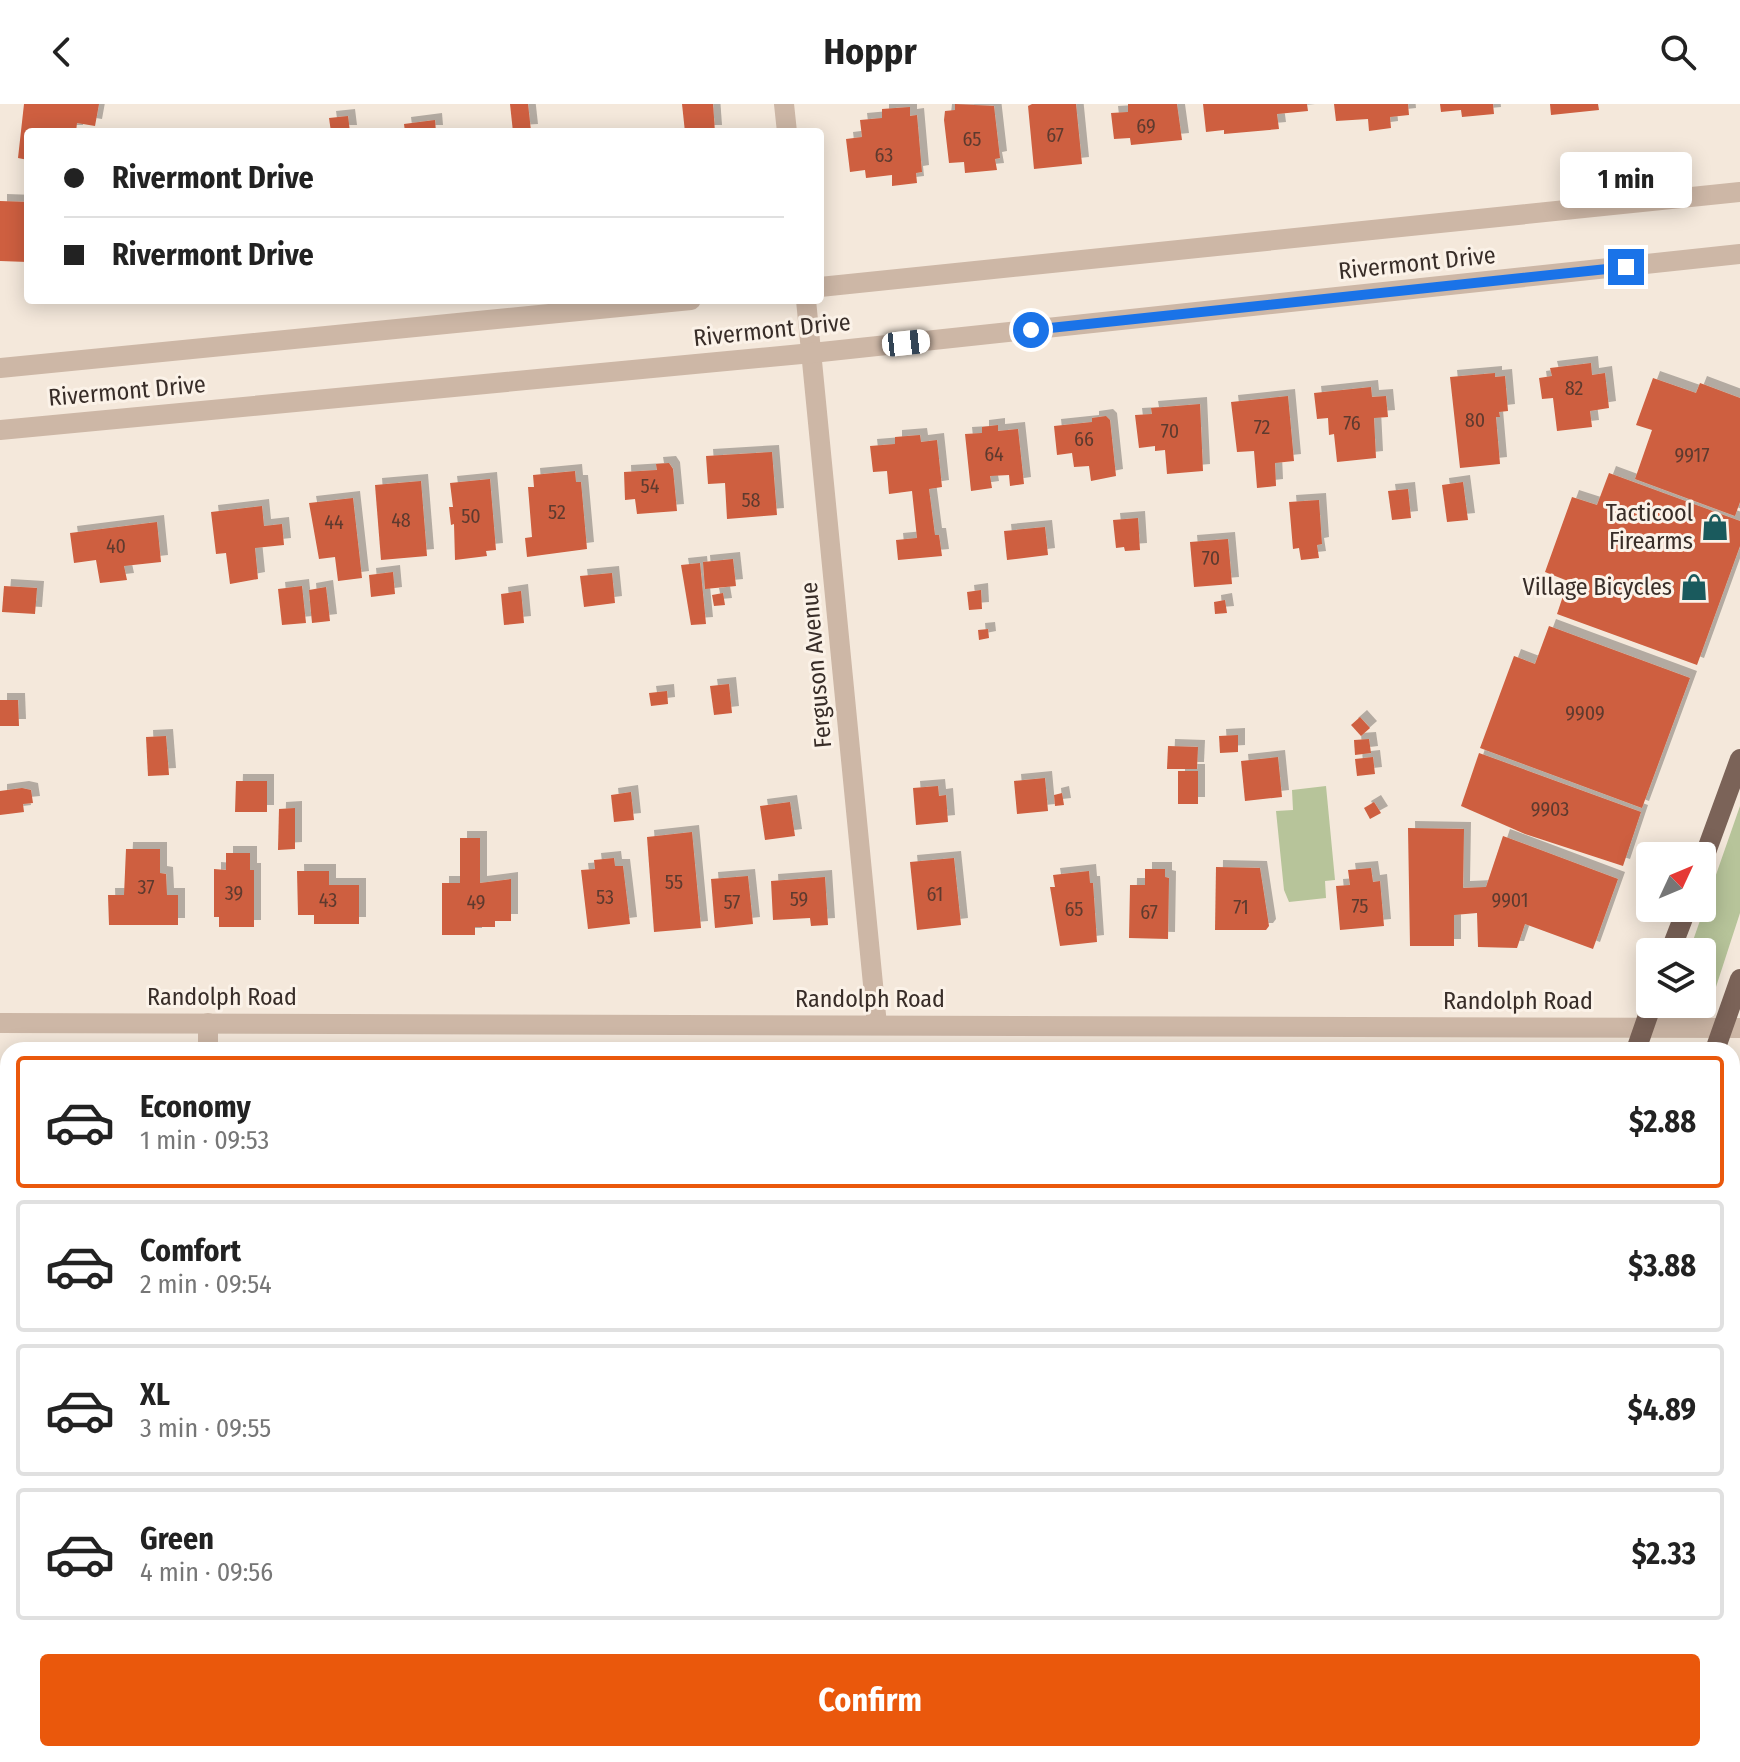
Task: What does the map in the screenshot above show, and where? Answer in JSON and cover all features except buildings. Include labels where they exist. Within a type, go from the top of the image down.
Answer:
[{"type":"main road","points":[[1710,842],[1740,759]]},
{"type":"main road","points":[[1731,1028],[1740,979]]},
{"type":"main road","points":[[1639,1042],[1647,1018]]},
{"type":"street","points":[[784,104],[787,128]]},
{"type":"street","name":"Rivermont Drive","points":[[824,287],[1740,192]]},
{"type":"street","name":"Rivermont Drive","points":[[0,430],[812,353],[1740,254]]},
{"type":"street","name":"Rivermont Drive","points":[[0,368],[650,304]]},
{"type":"street","name":"Ferguson Avenue","points":[[806,304],[877,1025]]},
{"type":"street","name":"Randolph Road","points":[[0,1023],[1731,1028]]},
{"type":"street","points":[[208,1023],[208,1042]]},
{"type":"green space","points":[[1326,786],[1335,880],[1325,881],[1326,898],[1289,902],[1284,890],[1276,811],[1293,810],[1292,790]]},
{"type":"green space","points":[[1740,806],[1740,913],[1716,987],[1716,938],[1694,938],[1699,922],[1716,922],[1716,875]]},
{"type":"place","name":"Tacticool Firearms","points":[[1715,527]]},
{"type":"place","name":"Village Bicycles","points":[[1694,587]]},
{"type":"route","points":[[1031,330],[1626,267]]}]
